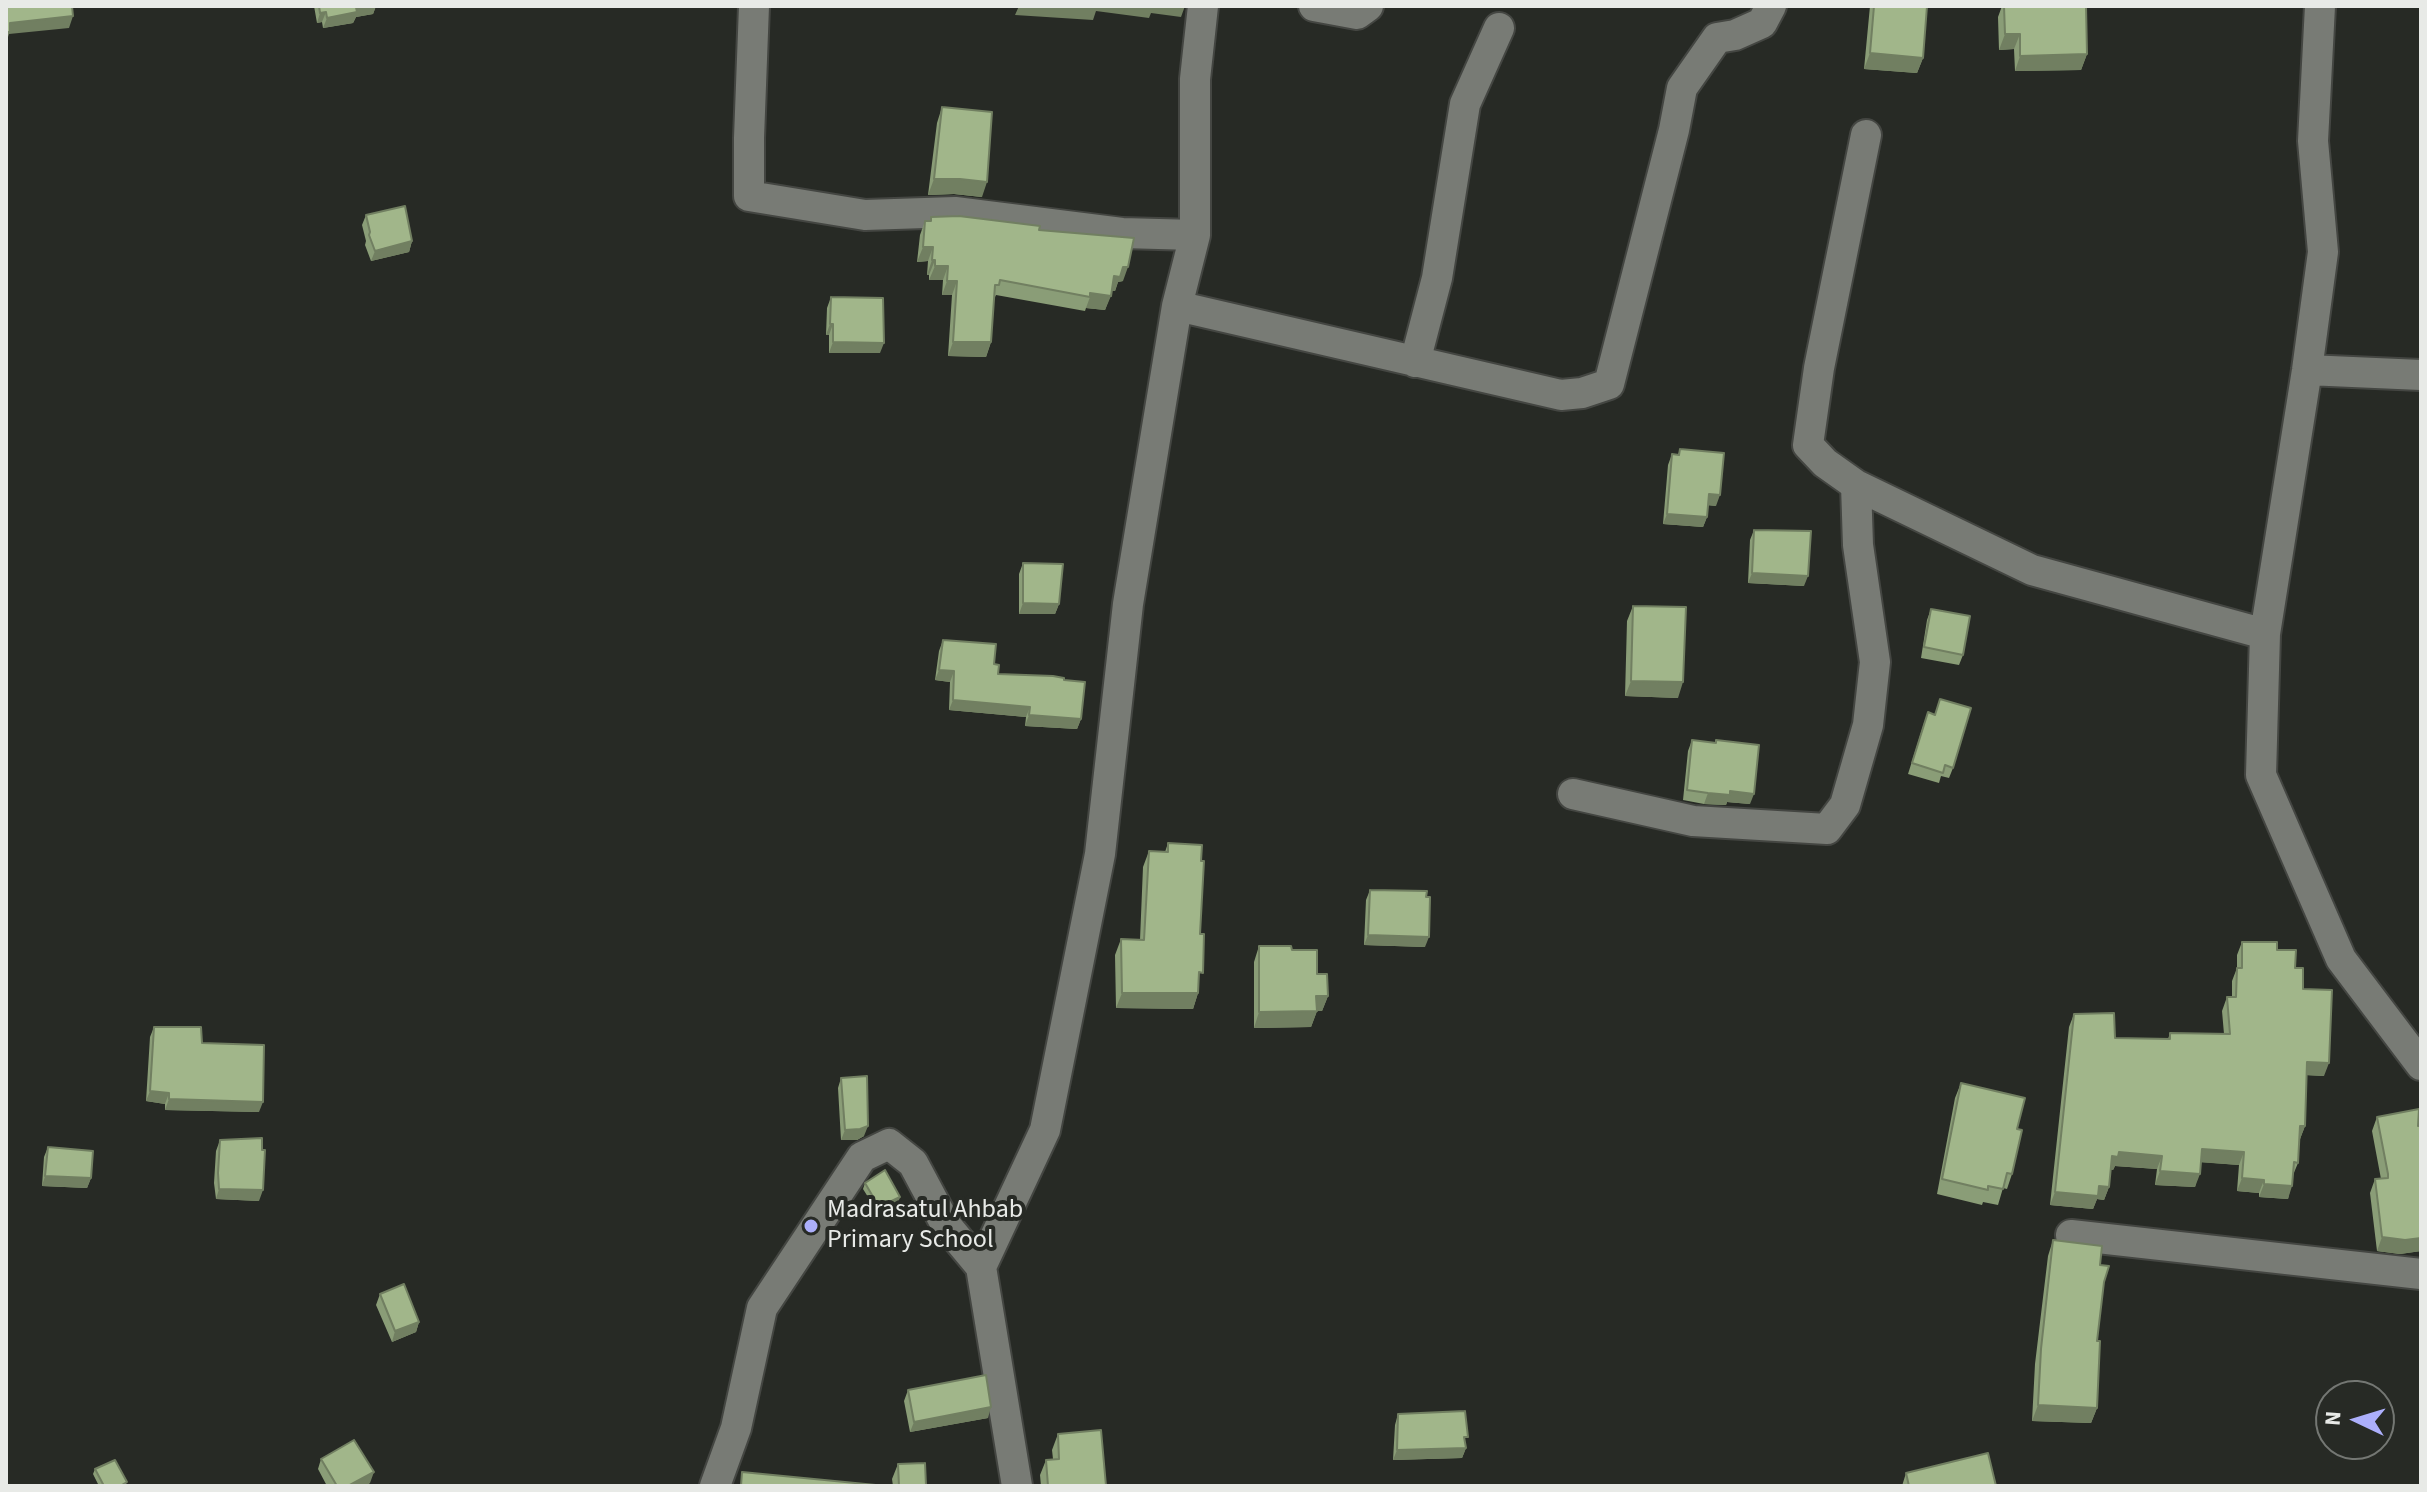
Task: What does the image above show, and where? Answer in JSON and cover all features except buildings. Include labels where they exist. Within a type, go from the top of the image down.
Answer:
[{"type":"street","points":[[754,6],[749,196],[865,215],[955,212],[1122,233],[1195,235]]},
{"type":"street","points":[[981,1267],[1045,1130],[1100,854],[1128,604],[1177,306],[1195,235],[1195,79],[1203,6]]},
{"type":"street","points":[[1314,6],[1357,14],[1368,6]]},
{"type":"street","points":[[1177,306],[1561,395],[1582,393],[1609,384],[1682,88],[1717,38],[1735,35],[1762,23],[1771,6]]},
{"type":"street","points":[[2320,6],[2313,141],[2323,252],[2265,634],[2261,775],[2341,959],[2421,1065]]},
{"type":"street","points":[[1415,362],[1437,278],[1465,104],[1499,28]]},
{"type":"street","points":[[1866,135],[1819,368],[1808,445],[1825,463],[1856,485],[2032,570],[2265,634]]},
{"type":"street","points":[[2307,370],[2421,375]]},
{"type":"street","points":[[1573,794],[1693,821],[1827,829],[1845,805],[1868,725],[1875,662],[1858,545],[1856,485]]},
{"type":"street","points":[[715,1486],[736,1428],[762,1308],[862,1157],[889,1144],[913,1163],[946,1225],[981,1267],[1017,1486]]},
{"type":"street","points":[[2071,1235],[2421,1274]]},
{"type":"place","name":"Madrasatul Ahbab Primary School","points":[[811,1226]]}]
